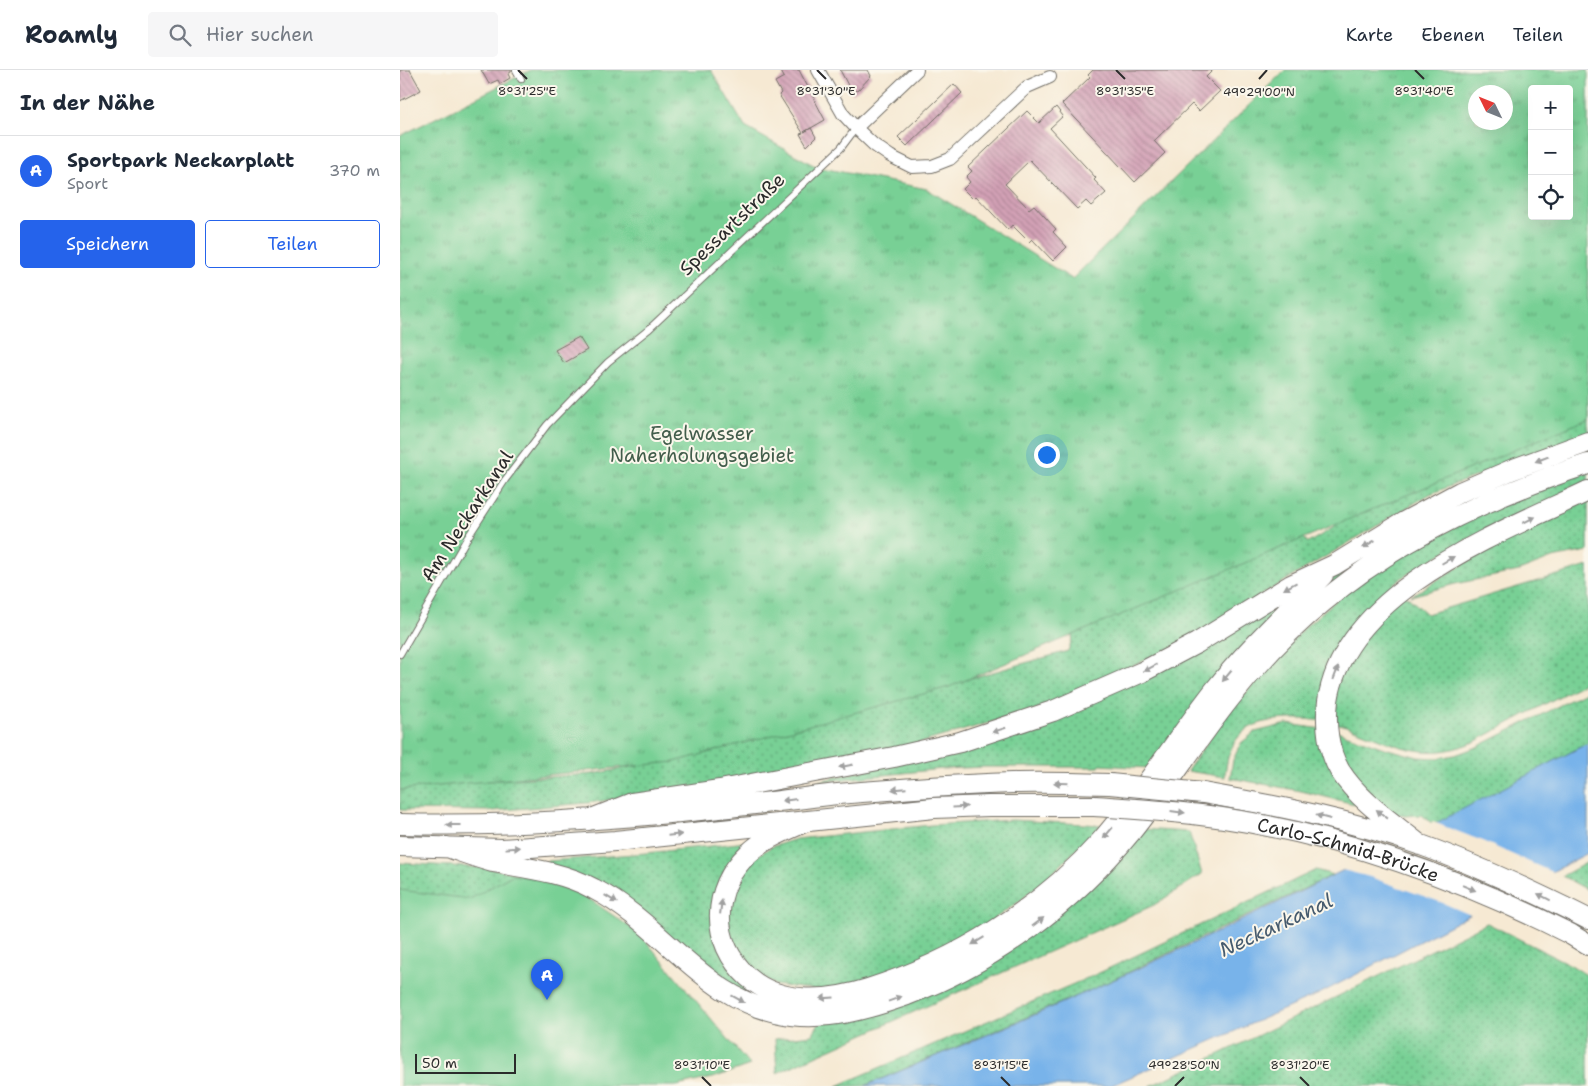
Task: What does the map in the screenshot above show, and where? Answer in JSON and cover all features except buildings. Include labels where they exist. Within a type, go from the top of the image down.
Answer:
[{"type":"highway","points":[[589,820],[632,804],[720,790],[894,757],[960,742],[1009,727],[1077,702],[1142,672],[1197,643],[1291,585],[1334,565],[1404,522],[1460,492],[1511,470],[1588,442]]},
{"type":"highway","points":[[447,847],[492,862],[511,864],[567,877],[594,888],[623,906],[699,973],[725,992],[765,1010],[792,1015],[826,1016],[884,1003],[960,972],[990,955],[1035,924],[1070,895],[1101,866],[1130,832],[1232,696],[1274,648],[1323,602],[1352,579],[1374,563],[1446,522],[1544,478],[1588,464]]},
{"type":"highway","points":[[1420,845],[1354,790],[1339,769],[1329,744],[1326,714],[1330,688],[1340,662],[1358,635],[1378,611],[1404,588],[1430,570],[1588,491]]},
{"type":"highway","points":[[806,821],[764,842],[749,852],[735,868],[726,885],[721,902],[722,934],[733,960],[751,979],[765,989],[782,995],[799,998],[836,997],[885,984],[950,958],[1006,924],[1031,906],[1085,858],[1116,823],[1244,655],[1334,565]]},
{"type":"highway","name":"Carlo-Schmid-Brücke","points":[[400,824],[455,826],[589,820],[837,794],[934,786],[1014,783],[1110,784],[1203,793],[1311,814],[1420,845],[1530,890],[1588,919]]},
{"type":"highway","name":"Carlo-Schmid-Brücke","points":[[400,846],[502,849],[615,841],[943,808],[1094,806],[1168,811],[1223,818],[1271,827],[1324,840],[1436,874],[1524,911],[1588,945]]},
{"type":"street","points":[[818,70],[843,114],[856,128],[874,145],[890,156],[912,167],[932,166],[950,159],[1026,87],[1050,77]]},
{"type":"street","name":"Spessartstraße","points":[[856,128],[917,70]]},
{"type":"lane","points":[[516,70],[521,79]]},
{"type":"lane","name":"Spessartstraße","points":[[569,401],[608,362],[648,330],[840,148],[856,128]]},
{"type":"lane","name":"Am Neckarkanal","points":[[400,654],[466,540],[505,480],[533,441],[569,401]]},
{"type":"green space","name":"Egelwasser Naherholungsgebiet","points":[[531,70],[711,70],[745,127],[817,167],[927,189],[1072,279],[1285,70],[1588,70],[1588,419],[949,687],[674,762],[400,790],[400,136]]},
{"type":"green space","points":[[1119,305],[1308,543],[1439,463],[1588,410],[1588,433],[1430,494],[1176,646],[1040,708],[885,753],[698,788],[587,803],[492,811],[400,810],[400,790],[484,781],[593,774],[701,754],[1068,651],[1077,624]]},
{"type":"green space","points":[[1588,451],[1588,457],[1483,497],[1449,513],[1416,530],[1353,569],[1299,615],[1240,677],[1124,830],[1105,853],[1066,892],[1024,926],[979,954],[906,988],[863,1002],[832,1009],[786,1009],[763,1003],[743,995],[708,972],[642,914],[619,898],[584,879],[545,864],[547,861],[747,842],[748,845],[733,859],[722,876],[716,892],[713,917],[717,939],[722,952],[737,974],[747,983],[770,996],[799,1004],[816,1005],[849,1001],[898,986],[939,969],[988,943],[1035,911],[1078,874],[1122,825],[1205,714],[1252,656],[1305,602],[1324,586],[1385,542],[1450,507],[1518,477]]},
{"type":"green space","points":[[1588,470],[1588,483],[1464,542],[1393,584],[1427,614],[1588,566],[1588,681],[1474,742],[1448,750],[1422,751],[1411,749],[1335,723],[1289,719],[1255,725],[1241,734],[1230,751],[1225,777],[1187,771],[1226,715],[1307,625],[1361,579],[1480,513]]},
{"type":"green space","points":[[1588,498],[1588,551],[1552,558],[1519,571],[1455,584],[1411,596],[1512,535]]},
{"type":"green space","points":[[1300,585],[1150,768],[1100,765],[1099,767],[984,767],[942,769],[816,782],[1003,736]]},
{"type":"green space","points":[[1588,691],[1588,743],[1434,825],[1422,815],[1404,816],[1301,791],[1230,778],[1233,760],[1241,743],[1255,732],[1287,724],[1337,731],[1384,748],[1418,757],[1438,758],[1455,755],[1477,747]]},
{"type":"green space","points":[[1012,820],[1101,825],[1059,867],[1020,901],[978,930],[934,954],[880,976],[827,991],[775,985],[756,974],[740,957],[727,928],[728,904],[737,878],[754,858],[771,847],[796,839],[931,825]]},
{"type":"green space","points":[[1142,829],[1189,832],[1202,874],[1154,905],[777,1073],[775,1039],[812,1035],[819,1023],[866,1016]]},
{"type":"green space","points":[[1588,862],[1588,890],[1562,876]]},
{"type":"green space","points":[[400,863],[487,868],[550,879],[468,899],[400,899]]},
{"type":"green space","points":[[1316,870],[1333,875],[1091,990],[864,1086],[837,1086],[1099,973]]},
{"type":"green space","points":[[512,875],[552,881],[585,896],[640,934],[750,1065],[716,1077],[676,1086],[400,1086],[400,890],[470,899]]},
{"type":"green space","points":[[1487,923],[1571,965],[1588,976],[1588,1086],[1150,1086],[1222,1053]]},
{"type":"water","name":"Neckarkanal","points":[[1588,743],[1588,853],[1319,994],[1110,1086],[865,1086],[1063,1003],[1217,932],[1404,840]]},
{"type":"pier","points":[[1433,822],[1480,840],[1554,873],[1473,916],[1443,903],[1370,877],[1339,869]]},
{"type":"place","name":"Sportpark Neckarplatt","points":[[547,1000]]}]
